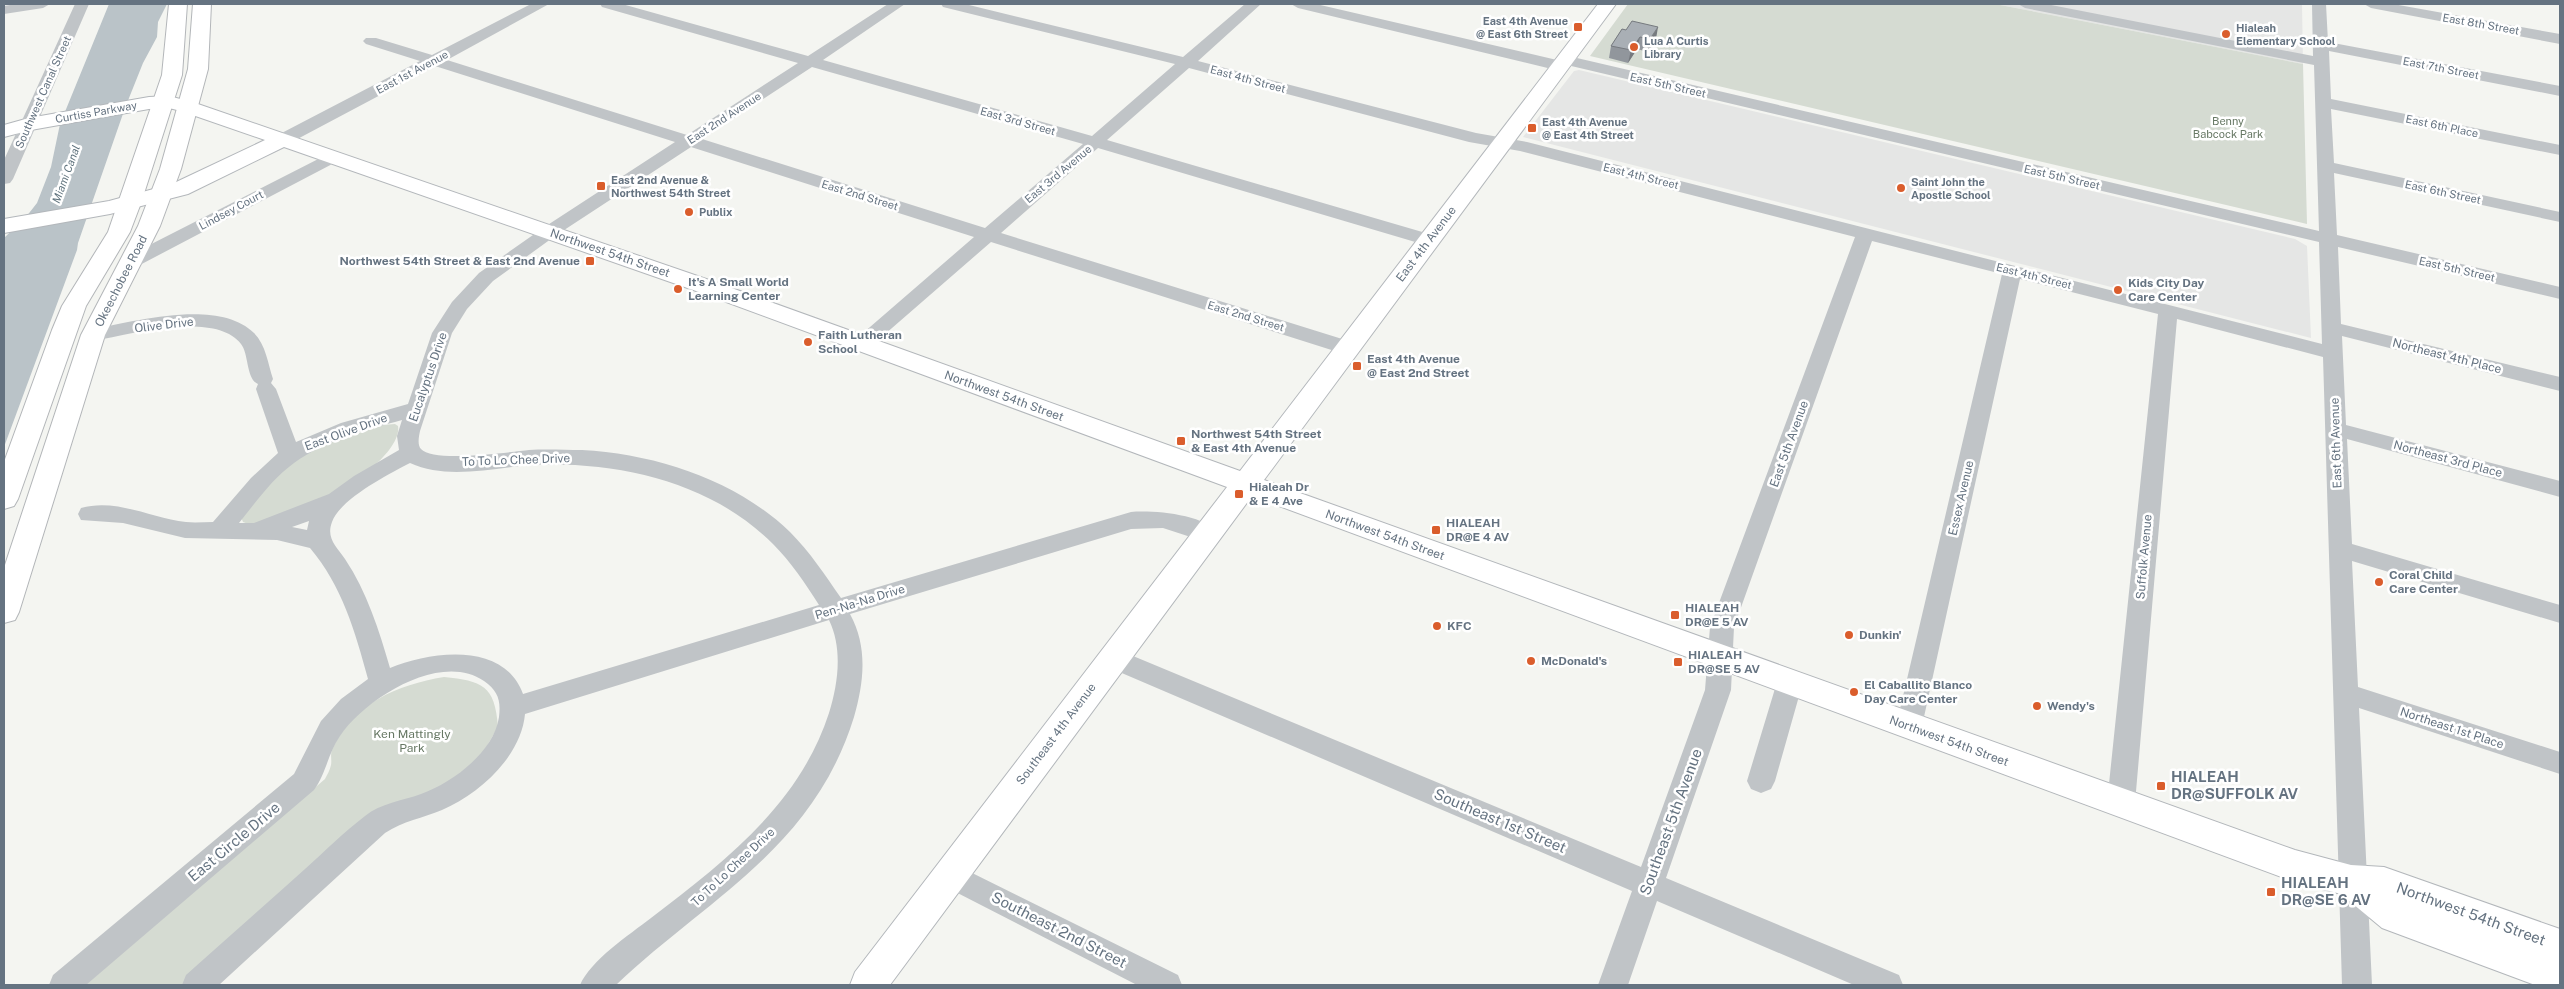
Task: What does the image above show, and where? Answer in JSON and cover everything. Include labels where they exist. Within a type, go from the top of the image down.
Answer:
[{"type":"main road","name":"Okeechobee Road","points":[[4,612],[93,335],[106,306],[149,226],[161,195],[188,107],[201,48],[202,4]]},
{"type":"main road","name":"East 4th Avenue","points":[[1244,483],[1607,4]]},
{"type":"main road","name":"Okeechobee Road","points":[[4,499],[74,306],[119,232],[130,203],[172,75],[181,7]]},
{"type":"main road","name":"Curtiss Parkway","points":[[4,131],[29,124],[163,102]]},
{"type":"main road","name":"Northwest 54th Street","points":[[163,102],[188,107],[549,232],[862,344],[2294,866],[2351,881],[2384,883],[2560,946]]},
{"type":"main road","name":"Curtiss Parkway","points":[[4,125],[29,124]]},
{"type":"main road","points":[[4,226],[93,211],[161,195],[194,184],[282,140]]},
{"type":"main road","name":"Southeast 4th Avenue","points":[[868,985],[1244,483]]},
{"type":"main road","name":"Northwest 54th Street","points":[[2351,881],[2395,916],[2560,976]]},
{"type":"street","points":[[4,10],[43,4]]},
{"type":"street","name":"Southwest Canal Street","points":[[4,179],[82,4]]},
{"type":"street","name":"East 1st Avenue","points":[[282,140],[542,4]]},
{"type":"street","name":"East 3rd Street","points":[[607,4],[1096,142],[1429,240]]},
{"type":"street","name":"East 2nd Avenue","points":[[549,232],[898,4]]},
{"type":"street","name":"East 4th Street","points":[[948,4],[1188,63],[1476,138],[1521,146],[2333,352]]},
{"type":"street","name":"East 3rd Avenue","points":[[862,344],[986,234],[1096,142],[1254,4]]},
{"type":"street","name":"East 5th Street","points":[[1298,4],[2328,238],[2560,293]]},
{"type":"street","name":"East 7th Street","points":[[2025,4],[2560,91]]},
{"type":"street","name":"East 6th Avenue","points":[[2319,4],[2333,328],[2351,881],[2357,985]]},
{"type":"street","name":"East 8th Street","points":[[2371,4],[2560,39]]},
{"type":"street","name":"East 2nd Street","points":[[371,41],[1348,348]]},
{"type":"street","name":"East 6th Place","points":[[2323,102],[2560,150]]},
{"type":"street","name":"Lindsey Court","points":[[129,263],[332,157]]},
{"type":"street","name":"East 6th Street","points":[[2326,166],[2560,217]]},
{"type":"street","name":"Eucalyptus Drive","points":[[411,453],[407,441],[417,408],[440,338],[459,306],[486,277],[549,232]]},
{"type":"street","name":"East 5th Avenue","points":[[1719,656],[1724,620],[1866,233]]},
{"type":"street","name":"Essex Avenue","points":[[1909,726],[2012,271]]},
{"type":"street","name":"Suffolk Avenue","points":[[2121,804],[2168,310]]},
{"type":"street","name":"Olive Drive","points":[[93,335],[179,320],[218,324],[240,332],[248,339],[256,352],[290,455]]},
{"type":"street","name":"Northeast 4th Place","points":[[2333,328],[2560,384]]},
{"type":"street","name":"East Olive Drive","points":[[219,531],[273,470],[290,455],[319,440],[417,408]]},
{"type":"street","name":"Northeast 3rd Place","points":[[2335,429],[2560,490]]},
{"type":"street","points":[[318,541],[319,526],[323,516],[341,498],[383,467],[411,453]]},
{"type":"street","name":"To To Lo Chee Drive","points":[[411,453],[426,460],[448,462],[576,457],[627,464],[676,476],[734,502],[773,528],[806,564],[836,610],[848,638],[851,662],[849,686],[825,754],[802,796],[768,838],[717,886],[639,947],[595,985]]},
{"type":"street","points":[[250,531],[291,519],[341,498]]},
{"type":"street","points":[[89,514],[123,514],[185,530],[286,533],[318,541],[334,560],[348,583],[382,683]]},
{"type":"street","name":"Pen-Na-Na Drive","points":[[514,707],[1128,520],[1162,518],[1206,534]]},
{"type":"street","points":[[2341,549],[2560,614]]},
{"type":"street","name":"Southeast 5th Avenue","points":[[1613,985],[1718,690],[1719,656]]},
{"type":"street","name":"Southeast 1st Street","points":[[1112,658],[1888,985]]},
{"type":"street","name":"East Circle Drive","points":[[64,985],[300,786],[313,768],[320,746],[335,723],[357,701],[382,683],[404,673],[430,666],[469,666],[491,674],[503,683],[510,692],[514,707]]},
{"type":"street","points":[[1761,781],[1790,682]]},
{"type":"street","name":"Northeast 1st Place","points":[[2344,693],[2560,763]]},
{"type":"street","points":[[197,985],[375,824],[389,815],[432,802],[471,777],[488,761],[502,742],[512,724],[514,707]]},
{"type":"street","name":"Southeast 2nd Street","points":[[950,875],[1167,985]]},
{"type":"shaded area","name":"Hialeah Elementary School","points":[[1995,4],[2302,4],[2303,64]]},
{"type":"shaded area","name":"Saint John the Apostle School","points":[[1579,70],[2295,239],[2307,246],[2311,338],[1523,137],[1574,71]]},
{"type":"green space","name":"Benny Babcock Park","points":[[1628,4],[1995,4],[2303,64],[2307,224],[1590,56]]},
{"type":"green space","points":[[395,424],[398,426],[397,436],[382,458],[358,479],[334,496],[318,505],[251,525],[243,522],[241,517],[289,462],[311,449],[383,425]]},
{"type":"green space","name":"Ken Mattingly Park","points":[[444,677],[477,684],[490,694],[494,702],[498,727],[477,763],[431,793],[387,806],[185,985],[85,985],[325,779],[331,765],[332,750],[341,734],[364,708],[393,691]]},
{"type":"water","name":"Miami Canal","points":[[109,4],[167,4],[158,22],[157,37],[143,63],[125,108],[77,250],[4,447],[4,238],[26,217],[37,203],[51,167],[60,124]]},
{"type":"building","points":[[1632,21],[1658,27],[1650,39],[1640,37],[1631,50],[1611,46],[1622,29],[1626,30]]},
{"type":"place","name":"East 4th Avenue @ East 6th Street","points":[[1578,27]]},
{"type":"place","name":"Hialeah Elementary School","points":[[2226,34]]},
{"type":"place","name":"Lua A Curtis Library","points":[[1634,47]]},
{"type":"place","name":"East 4th Avenue @ East 4th Street","points":[[1532,128]]},
{"type":"place","name":"East 2nd Avenue & Northwest 54th Street","points":[[601,186]]},
{"type":"place","name":"Saint John the Apostle School","points":[[1901,188]]},
{"type":"place","name":"Publix","points":[[689,212]]},
{"type":"place","name":"Northwest 54th Street & East 2nd Avenue","points":[[590,261]]},
{"type":"place","name":"It's A Small World Learning Center","points":[[678,289]]},
{"type":"place","name":"Kids City Day Care Center","points":[[2118,290]]},
{"type":"place","name":"Faith Lutheran School","points":[[808,342]]},
{"type":"place","name":"East 4th Avenue @ East 2nd Street","points":[[1357,366]]},
{"type":"place","name":"Northwest 54th Street & East 4th Avenue","points":[[1181,441]]},
{"type":"place","name":"Hialeah Dr & E 4 Ave","points":[[1239,494]]},
{"type":"place","name":"HIALEAH DR@E 4 AV","points":[[1436,530]]},
{"type":"place","name":"Coral Child Care Center","points":[[2379,582]]},
{"type":"place","name":"HIALEAH DR@E 5 AV","points":[[1675,615]]},
{"type":"place","name":"KFC","points":[[1437,626]]},
{"type":"place","name":"Dunkin'","points":[[1849,635]]},
{"type":"place","name":"McDonald's","points":[[1531,661]]},
{"type":"place","name":"HIALEAH DR@SE 5 AV","points":[[1678,662]]},
{"type":"place","name":"El Caballito Blanco Day Care Center","points":[[1854,692]]},
{"type":"place","name":"Wendy's","points":[[2037,706]]},
{"type":"place","name":"HIALEAH DR@SUFFOLK AV","points":[[2161,786]]},
{"type":"place","name":"HIALEAH DR@SE 6 AV","points":[[2271,892]]}]
